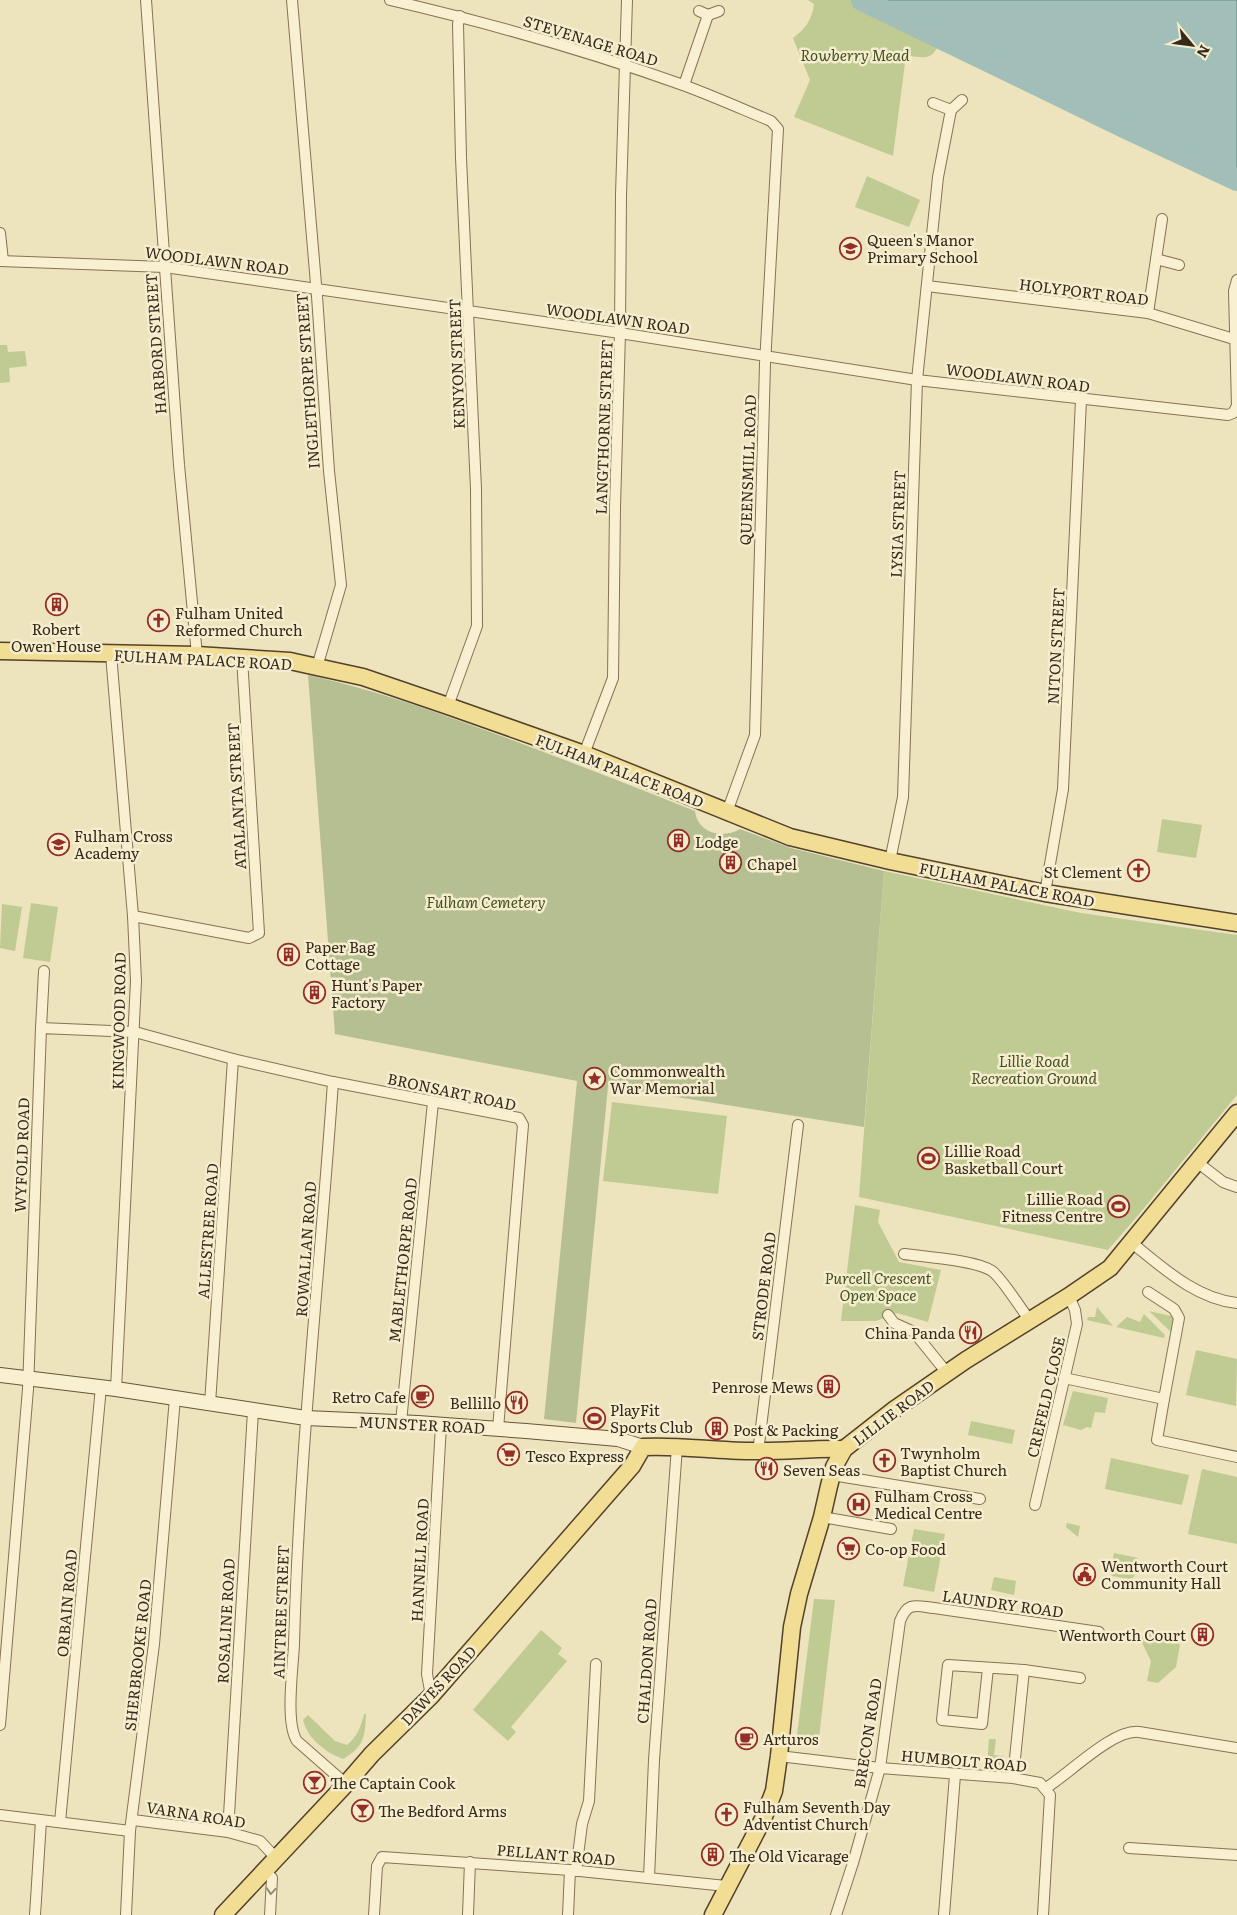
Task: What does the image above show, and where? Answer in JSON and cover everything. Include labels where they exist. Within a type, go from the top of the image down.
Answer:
[{"type":"main road","name":"FULHAM PALACE ROAD","points":[[0,651],[197,655],[290,661],[363,678],[448,706],[584,754],[790,837],[890,861],[1045,893],[1237,923]]},
{"type":"main road","name":"LILLIE ROAD","points":[[712,1915],[764,1818],[774,1791],[792,1627],[799,1594],[822,1517],[832,1475],[844,1449],[895,1409],[946,1373],[1110,1268],[1237,1113]]},
{"type":"main road","name":"MUNSTER ROAD","points":[[643,1447],[758,1452],[825,1448],[844,1449]]},
{"type":"main road","name":"DAWES ROAD","points":[[223,1915],[372,1754],[431,1696],[632,1466],[643,1447]]},
{"type":"street","name":"HARBORD STREET","points":[[146,0],[179,465],[197,655]]},
{"type":"street","name":"INGLETHORPE STREET","points":[[292,0],[329,471],[341,585],[317,667]]},
{"type":"street","name":"STEVENAGE ROAD","points":[[390,0],[460,16],[684,85],[772,121],[777,126]]},
{"type":"street","name":"LANGTHORNE STREET","points":[[584,754],[613,678],[621,195],[627,0]]},
{"type":"street","points":[[684,85],[703,13],[719,11]]},
{"type":"street","name":"KENYON STREET","points":[[448,706],[477,626],[476,489],[461,158],[458,24],[460,16]]},
{"type":"street","points":[[933,103],[951,110],[962,100]]},
{"type":"street","name":"LYSIA STREET","points":[[890,861],[902,797],[917,380],[937,188],[951,110]]},
{"type":"street","name":"QUEENSMILL ROAD","points":[[727,812],[755,735],[766,355],[779,137],[777,126]]},
{"type":"street","points":[[1148,313],[1162,219]]},
{"type":"street","points":[[0,233],[2,261]]},
{"type":"street","points":[[1156,259],[1178,265]]},
{"type":"street","name":"WOODLAWN ROAD","points":[[2,261],[165,267],[316,287],[766,355],[917,380],[1081,400],[1231,415],[1236,406],[1236,340]]},
{"type":"street","points":[[1236,340],[1234,291],[1237,280]]},
{"type":"street","name":"HOLYPORT ROAD","points":[[928,286],[1148,313],[1236,340]]},
{"type":"street","name":"NITON STREET","points":[[1045,893],[1063,789],[1081,400]]},
{"type":"street","name":"KINGWOOD ROAD","points":[[111,654],[133,916],[136,981],[116,1389]]},
{"type":"street","name":"ATALANTA STREET","points":[[133,916],[249,938],[259,933],[242,658]]},
{"type":"street","name":"WYFOLD ROAD","points":[[0,1725],[28,1389],[44,971]]},
{"type":"street","points":[[41,1028],[135,1032]]},
{"type":"street","name":"BRONSART ROAD","points":[[135,1032],[233,1059],[333,1082],[519,1118],[523,1125],[498,1429]]},
{"type":"street","name":"ALLESTREE ROAD","points":[[210,1404],[233,1059]]},
{"type":"street","name":"ROWALLAN ROAD","points":[[306,1418],[333,1082]]},
{"type":"street","name":"MABLETHORPE ROAD","points":[[401,1422],[433,1102]]},
{"type":"street","name":"STRODE ROAD","points":[[758,1452],[798,1125]]},
{"type":"street","points":[[1197,1162],[1223,1182],[1237,1187]]},
{"type":"street","points":[[1132,1243],[1186,1284],[1228,1302],[1237,1303]]},
{"type":"street","points":[[904,1254],[972,1264],[992,1271],[1030,1321]]},
{"type":"street","points":[[1148,1292],[1174,1309],[1180,1318],[1157,1440],[1237,1458]]},
{"type":"street","name":"CREFELD CLOSE","points":[[1035,1504],[1077,1324],[1075,1310],[1069,1296]]},
{"type":"street","points":[[888,1315],[894,1323],[914,1332],[946,1373]]},
{"type":"street","name":"MUNSTER ROAD","points":[[0,1376],[116,1389],[306,1418],[401,1422],[618,1439],[643,1447]]},
{"type":"street","points":[[1064,1378],[1164,1400]]},
{"type":"street","name":"ORBAIN ROAD","points":[[60,1822],[101,1387]]},
{"type":"street","name":"SHERBROOKE ROAD","points":[[126,1915],[130,1831],[133,1820],[154,1644],[175,1398]]},
{"type":"street","name":"ROSALINE ROAD","points":[[228,1832],[253,1411]]},
{"type":"street","name":"AINTREE STREET","points":[[306,1418],[295,1583],[292,1726],[293,1735],[297,1742],[346,1784]]},
{"type":"street","name":"HANNELL ROAD","points":[[431,1696],[428,1674],[441,1425]]},
{"type":"street","name":"CHALDON ROAD","points":[[649,1878],[654,1750],[677,1447]]},
{"type":"street","points":[[832,1475],[980,1499]]},
{"type":"street","points":[[822,1517],[891,1529]]},
{"type":"street","name":"LAUNDRY ROAD","points":[[904,1611],[912,1606],[934,1608],[1099,1632]]},
{"type":"street","name":"BRECON ROAD","points":[[836,1915],[880,1768],[890,1682],[900,1621],[904,1611]]},
{"type":"street","points":[[568,1915],[573,1870],[582,1824],[589,1801],[596,1664]]},
{"type":"street","points":[[988,1668],[982,1724],[942,1720],[948,1664],[1024,1670],[1080,1678]]},
{"type":"street","points":[[1013,1778],[1024,1670]]},
{"type":"street","points":[[1043,1915],[1050,1795],[1046,1788],[1110,1740],[1124,1733],[1139,1732],[1237,1748]]},
{"type":"street","name":"HUMBOLT ROAD","points":[[779,1756],[880,1768],[1013,1778],[1040,1783],[1046,1788]]},
{"type":"street","points":[[944,1915],[955,1775]]},
{"type":"street","name":"VARNA ROAD","points":[[0,1815],[130,1831]]},
{"type":"street","name":"VARNA ROAD","points":[[133,1820],[228,1832],[260,1841],[270,1864]]},
{"type":"street","points":[[35,1915],[41,1821]]},
{"type":"street","points":[[1129,1848],[1237,1855]]},
{"type":"street","name":"PELLANT ROAD","points":[[374,1915],[377,1866],[382,1857],[573,1870],[726,1886]]},
{"type":"street","points":[[468,1915],[470,1862]]},
{"type":"street","points":[[270,1864],[272,1878],[270,1915]]},
{"type":"green space","name":"Rowberry Mead","points":[[808,0],[862,0],[942,39],[935,51],[929,56],[906,55],[893,156],[794,117],[810,80],[793,38],[804,28],[812,15],[814,4]]},
{"type":"green space","points":[[867,176],[920,200],[909,227],[855,207]]},
{"type":"green space","points":[[0,345],[7,345],[8,352],[25,351],[27,366],[9,368],[10,382],[0,383]]},
{"type":"green space","name":"Fulham Cemetery","points":[[308,675],[374,692],[417,706],[589,769],[695,811],[701,825],[712,832],[726,834],[740,829],[791,848],[884,871],[864,1127],[608,1086],[576,1423],[544,1419],[577,1081],[335,1034]]},
{"type":"green space","points":[[1162,819],[1202,825],[1196,858],[1157,852]]},
{"type":"green space","name":"Lillie Road Recreation Ground","points":[[884,871],[1081,913],[1237,935],[1237,1095],[1108,1250],[859,1197]]},
{"type":"green space","points":[[31,903],[58,907],[50,962],[23,958]]},
{"type":"green space","points":[[2,904],[22,907],[15,951],[0,948]]},
{"type":"green space","points":[[612,1102],[727,1116],[718,1194],[603,1181]]},
{"type":"green space","name":"Purcell Crescent Open Space","points":[[855,1205],[880,1210],[878,1222],[899,1262],[941,1270],[928,1322],[897,1313],[876,1321],[841,1321]]},
{"type":"green space","points":[[1097,1307],[1113,1326],[1087,1320],[1088,1317],[1095,1317]]},
{"type":"green space","points":[[1149,1311],[1171,1316],[1174,1321],[1172,1333]]},
{"type":"green space","points":[[1144,1314],[1165,1335],[1164,1338],[1116,1327],[1127,1317],[1140,1322]]},
{"type":"green space","points":[[1196,1350],[1237,1359],[1236,1406],[1186,1395]]},
{"type":"green space","points":[[1073,1391],[1108,1398],[1105,1413],[1095,1412],[1091,1428],[1087,1427],[1081,1430],[1063,1425]]},
{"type":"green space","points":[[971,1421],[1015,1430],[1012,1444],[968,1435]]},
{"type":"green space","points":[[1111,1458],[1189,1475],[1182,1505],[1105,1489]]},
{"type":"green space","points":[[1202,1469],[1237,1477],[1237,1544],[1188,1534]]},
{"type":"green space","points":[[1067,1523],[1080,1526],[1078,1537],[1066,1527]]},
{"type":"green space","points":[[914,1529],[945,1534],[934,1592],[903,1586]]},
{"type":"green space","points":[[1114,1553],[1138,1558],[1134,1577],[1130,1579],[1112,1576],[1110,1572]]},
{"type":"green space","points":[[994,1577],[1016,1581],[1014,1595],[991,1590]]},
{"type":"green space","points":[[814,1599],[835,1600],[818,1746],[796,1743]]},
{"type":"green space","points":[[1149,1629],[1172,1634],[1180,1645],[1176,1667],[1158,1683],[1147,1681],[1151,1661],[1140,1639]]},
{"type":"green space","points":[[541,1630],[562,1648],[558,1654],[567,1661],[511,1727],[516,1732],[508,1741],[473,1710]]},
{"type":"green space","points":[[364,1714],[366,1714],[366,1722],[362,1741],[350,1755],[343,1759],[330,1753],[318,1744],[305,1727],[303,1720],[308,1715],[335,1741],[347,1745],[358,1731]]},
{"type":"green space","points":[[989,1739],[996,1739],[994,1755],[1003,1756],[1002,1765],[987,1764]]},
{"type":"water","points":[[862,0],[1237,0],[1237,180],[1124,127]]},
{"type":"waterway","points":[[862,0],[1237,180]]},
{"type":"place","name":"Queen's Manor Primary School","points":[[851,248]]},
{"type":"place","name":"Robert Owen House","points":[[56,605]]},
{"type":"place","name":"Fulham United Reformed Church","points":[[159,621]]},
{"type":"place","name":"Lodge","points":[[679,841]]},
{"type":"place","name":"Fulham Cross Academy","points":[[58,844]]},
{"type":"place","name":"Chapel","points":[[731,863]]},
{"type":"place","name":"St Clement","points":[[1138,871]]},
{"type":"place","name":"Paper Bag Cottage","points":[[289,955]]},
{"type":"place","name":"Hunt's Paper Factory","points":[[315,993]]},
{"type":"place","name":"Commonwealth War Memorial","points":[[594,1079]]},
{"type":"place","name":"Lillie Road Basketball Court","points":[[928,1159]]},
{"type":"place","name":"Lillie Road Fitness Centre","points":[[1119,1207]]},
{"type":"place","name":"China Panda","points":[[971,1332]]},
{"type":"place","name":"Penrose Mews","points":[[829,1386]]},
{"type":"place","name":"Retro Cafe","points":[[422,1396]]},
{"type":"place","name":"Bellillo","points":[[517,1402]]},
{"type":"place","name":"PlayFit Sports Club","points":[[594,1418]]},
{"type":"place","name":"Post & Packing","points":[[717,1429]]},
{"type":"place","name":"Tesco Express","points":[[509,1455]]},
{"type":"place","name":"Twynholm Baptist Church","points":[[884,1461]]},
{"type":"place","name":"Seven Seas","points":[[767,1469]]},
{"type":"place","name":"Fulham Cross Medical Centre","points":[[858,1504]]},
{"type":"place","name":"Co-op Food","points":[[849,1548]]},
{"type":"place","name":"Wentworth Court Community Hall","points":[[1085,1574]]},
{"type":"place","name":"Wentworth Court","points":[[1202,1634]]},
{"type":"place","name":"Arturos","points":[[747,1738]]},
{"type":"place","name":"The Captain Cook","points":[[314,1782]]},
{"type":"place","name":"The Bedford Arms","points":[[362,1810]]},
{"type":"place","name":"Fulham Seventh Day Adventist Church","points":[[727,1815]]},
{"type":"place","name":"The Old Vicarage","points":[[713,1855]]}]
